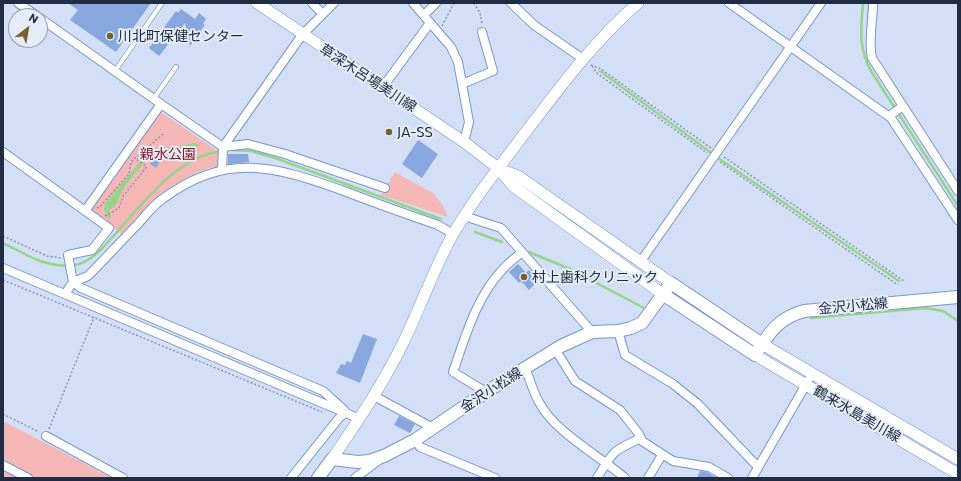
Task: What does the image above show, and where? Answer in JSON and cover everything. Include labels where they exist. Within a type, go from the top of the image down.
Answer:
[{"type":"main road","name":"草深木呂場美川線","points":[[257,3],[302,35],[464,142],[498,168],[513,186],[664,295]]},
{"type":"main road","points":[[318,478],[360,419],[374,396],[403,343],[454,234],[464,216],[498,168],[587,62],[608,30],[638,3]]},
{"type":"main road","name":"草深木呂場美川線","points":[[498,168],[518,176],[672,283]]},
{"type":"main road","points":[[672,283],[762,344]]},
{"type":"main road","name":"金沢小松線","points":[[332,459],[358,462],[369,461],[384,456],[415,440],[486,392],[555,349],[592,332],[618,331],[631,328],[642,322],[672,283]]},
{"type":"main road","points":[[664,295],[755,355]]},
{"type":"main road","name":"金沢小松線","points":[[755,355],[777,324],[790,314],[804,311],[958,298]]},
{"type":"main road","name":"鶴来水島美川線","points":[[762,344],[958,459]]},
{"type":"main road","name":"鶴来水島美川線","points":[[755,355],[958,474]]},
{"type":"street","points":[[312,3],[323,14]]},
{"type":"street","points":[[222,170],[223,147],[302,35],[334,3]]},
{"type":"street","points":[[413,3],[451,47],[458,62],[469,122],[464,142]]},
{"type":"street","points":[[424,15],[436,3]]},
{"type":"street","points":[[511,3],[534,25],[587,62]]},
{"type":"street","points":[[729,3],[890,115],[958,220]]},
{"type":"street","points":[[641,261],[821,3]]},
{"type":"street","points":[[873,3],[872,29],[869,44],[872,58],[902,107],[958,191]]},
{"type":"street","points":[[382,88],[430,22]]},
{"type":"street","points":[[48,24],[223,147],[248,144],[284,154],[385,188]]},
{"type":"street","points":[[462,84],[493,72],[482,32]]},
{"type":"street","points":[[85,211],[161,104]]},
{"type":"street","points":[[890,115],[902,107]]},
{"type":"street","points":[[3,152],[109,228],[92,250],[68,255],[72,279],[65,294]]},
{"type":"street","points":[[72,279],[88,276],[159,201],[194,179],[222,170],[244,167],[264,168],[297,174],[438,225],[454,234]]},
{"type":"street","points":[[464,216],[501,228],[592,332]]},
{"type":"street","points":[[486,392],[453,372],[470,325],[484,296],[502,270],[521,252]]},
{"type":"street","points":[[3,268],[360,419]]},
{"type":"street","points":[[72,279],[88,291],[323,391],[347,413]]},
{"type":"street","points":[[618,331],[625,356],[673,384],[698,404],[758,467]]},
{"type":"street","points":[[555,349],[575,381],[620,410],[642,441],[662,455],[683,463],[709,466],[728,478]]},
{"type":"street","points":[[525,368],[539,404],[556,424],[583,448],[606,462],[625,478]]},
{"type":"street","points":[[752,478],[812,374]]},
{"type":"street","points":[[374,396],[433,428]]},
{"type":"street","points":[[291,478],[338,418],[347,413]]},
{"type":"street","points":[[46,436],[123,478]]},
{"type":"street","points":[[597,478],[606,462],[618,449],[641,438]]},
{"type":"street","points":[[415,440],[420,447],[495,478]]},
{"type":"street","points":[[648,478],[662,455]]},
{"type":"street","points":[[355,478],[384,456]]},
{"type":"street","points":[[3,465],[28,478]]},
{"type":"lane","points":[[115,72],[162,3]]},
{"type":"lane","points":[[154,98],[176,66]]},
{"type":"path","points":[[439,33],[454,3]]},
{"type":"path","points":[[474,3],[480,12],[482,32]]},
{"type":"path","points":[[587,62],[600,68],[715,155],[904,281]]},
{"type":"path","points":[[587,62],[598,74],[898,285]]},
{"type":"path","points":[[85,211],[100,207],[129,174],[130,164],[135,158],[163,134]]},
{"type":"path","points":[[103,217],[119,208],[123,196],[146,168],[146,166],[135,158]]},
{"type":"path","points":[[3,236],[47,256],[69,258]]},
{"type":"path","points":[[3,280],[320,412],[326,412]]},
{"type":"path","points":[[3,414],[46,436],[94,317]]},
{"type":"green space","name":"親水公園","points":[[161,112],[219,152],[218,167],[196,173],[159,195],[123,235],[90,210]]},
{"type":"green space","points":[[395,172],[433,193],[442,204],[448,217],[381,195]]},
{"type":"green space","points":[[3,421],[112,478],[3,478]]},
{"type":"shaded area","points":[[195,143],[199,145],[193,150],[181,152],[175,157],[166,161],[152,156],[148,157],[125,186],[115,206],[109,210],[111,217],[109,219],[104,209],[105,204],[148,152],[159,148],[178,147]]},
{"type":"building","name":"川北町保健センター","points":[[68,3],[151,3],[116,52],[70,20],[78,10]]},
{"type":"building","points":[[181,9],[195,19],[199,13],[206,19],[203,24],[205,25],[190,46],[185,23],[159,56],[149,48],[176,11],[178,13]]},
{"type":"building","points":[[418,140],[438,154],[422,178],[402,164]]},
{"type":"building","points":[[228,154],[248,154],[249,162],[228,164]]},
{"type":"building","points":[[154,158],[160,162],[156,168],[150,164]]},
{"type":"building","name":"村上歯科クリニック","points":[[518,264],[526,273],[529,270],[538,281],[529,290],[521,281],[519,283],[509,272]]},
{"type":"building","points":[[363,334],[377,339],[360,383],[336,373],[341,364],[345,365],[347,361],[351,363]]},
{"type":"building","points":[[399,416],[415,424],[410,433],[394,425]]},
{"type":"building","points":[[700,471],[707,472],[716,478],[697,478]]},
{"type":"waterway","points":[[863,3],[861,38],[864,54],[871,71],[958,206]]},
{"type":"waterway","points":[[868,26],[869,3]]},
{"type":"waterway","points":[[600,71],[710,152]]},
{"type":"waterway","points":[[232,150],[251,151],[275,158],[441,219]]},
{"type":"waterway","points":[[3,243],[50,264],[70,265],[84,262],[102,249],[151,194],[176,171],[205,155],[221,151]]},
{"type":"waterway","points":[[718,158],[899,281]]},
{"type":"waterway","points":[[475,232],[502,242]]},
{"type":"waterway","points":[[529,252],[570,269],[644,308]]},
{"type":"waterway","points":[[811,318],[925,308],[943,311],[958,321]]},
{"type":"place","name":"川北町保健センター","points":[[110,36]]},
{"type":"place","name":"JA-SS","points":[[389,132]]},
{"type":"place","name":"村上歯科クリニック","points":[[524,277]]}]
